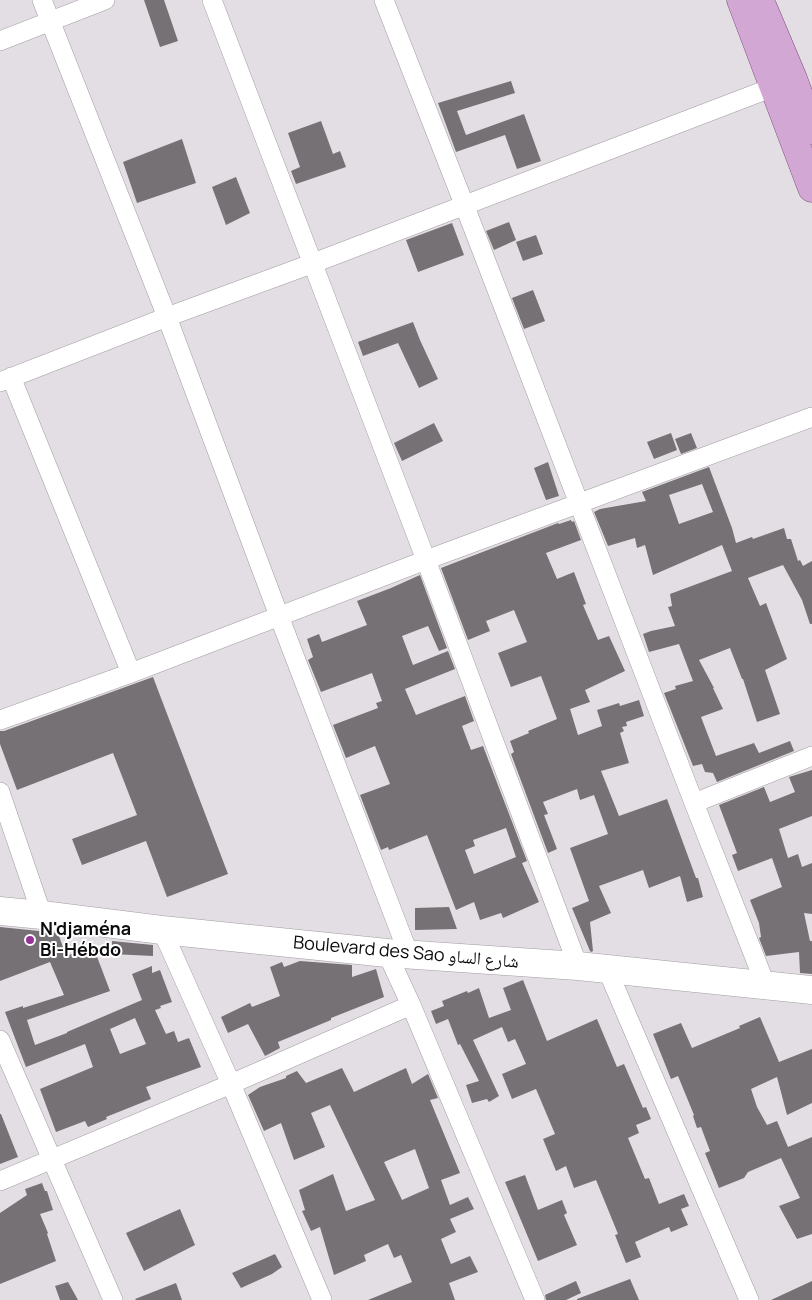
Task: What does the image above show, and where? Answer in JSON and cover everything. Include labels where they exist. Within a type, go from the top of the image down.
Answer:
[{"type":"main road","points":[[741,0],[783,83],[812,130]]},
{"type":"main road","points":[[760,0],[812,188]]},
{"type":"street","points":[[42,0],[167,316],[279,616],[398,954],[412,1006],[535,1300]]},
{"type":"street","points":[[0,41],[105,0]]},
{"type":"street","points":[[212,0],[311,264],[426,560],[578,966]]},
{"type":"street","points":[[384,0],[766,986]]},
{"type":"street","points":[[131,673],[6,380],[167,316],[311,264],[783,83]]},
{"type":"street","points":[[0,720],[131,673],[426,560],[812,417]]},
{"type":"street","points":[[694,803],[812,756]]},
{"type":"street","points":[[0,792],[42,915]]},
{"type":"street","name":"Boulevard des Sao شارع الساو","points":[[0,911],[398,954],[578,966],[812,990]]},
{"type":"street","points":[[162,930],[232,1084],[322,1300]]},
{"type":"street","points":[[607,969],[749,1300]]},
{"type":"street","points":[[0,1181],[412,1006]]},
{"type":"street","points":[[0,1040],[113,1300]]},
{"type":"building","points":[[144,0],[164,0],[178,41],[160,47]]},
{"type":"building","points":[[511,81],[515,93],[457,111],[466,135],[524,114],[541,161],[517,169],[505,135],[456,152],[438,103]]},
{"type":"building","points":[[321,121],[333,154],[340,151],[346,167],[296,184],[291,171],[300,167],[288,133]]},
{"type":"building","points":[[182,139],[196,183],[137,203],[123,162]]},
{"type":"building","points":[[236,177],[250,213],[226,225],[212,187]]},
{"type":"building","points":[[509,222],[516,240],[494,250],[486,231]]},
{"type":"building","points":[[452,223],[464,255],[418,272],[406,240]]},
{"type":"building","points":[[536,235],[543,254],[523,261],[516,242]]},
{"type":"building","points":[[533,290],[545,321],[524,329],[512,298]]},
{"type":"building","points":[[413,322],[438,379],[419,388],[398,343],[363,356],[358,342]]},
{"type":"building","points":[[434,423],[443,441],[402,461],[394,443]]},
{"type":"building","points":[[671,433],[677,450],[654,459],[647,442]]},
{"type":"building","points":[[691,433],[697,448],[681,454],[675,439]]},
{"type":"building","points":[[548,462],[559,496],[546,500],[534,468]]},
{"type":"building","points":[[709,467],[736,543],[784,528],[787,539],[791,539],[798,561],[800,560],[803,566],[812,561],[812,624],[810,624],[802,600],[783,565],[748,578],[760,606],[766,603],[787,659],[765,670],[780,714],[757,722],[743,679],[730,648],[699,660],[723,709],[701,717],[716,756],[754,743],[759,753],[790,741],[794,751],[717,782],[713,773],[705,772],[702,764],[693,766],[664,693],[676,689],[675,686],[693,681],[679,644],[649,652],[643,634],[675,626],[668,607],[672,606],[670,594],[732,571],[722,545],[653,575],[645,545],[637,548],[635,538],[608,546],[594,512],[600,509],[646,501],[642,492]],"holes":[[[702,484],[713,512],[679,524],[669,495]]]},
{"type":"building","points":[[571,520],[572,522],[574,521],[581,540],[546,553],[557,579],[574,572],[586,604],[583,605],[598,640],[609,636],[625,671],[585,690],[590,702],[570,709],[578,735],[602,726],[597,710],[619,703],[620,706],[639,700],[644,716],[626,722],[627,726],[622,727],[624,731],[620,733],[629,763],[601,771],[619,816],[667,799],[696,878],[698,878],[703,897],[687,902],[680,876],[649,888],[643,870],[599,886],[611,913],[590,922],[593,951],[591,952],[572,908],[589,901],[570,848],[608,834],[594,795],[580,800],[577,789],[543,802],[548,814],[544,815],[557,849],[548,853],[511,754],[514,752],[510,741],[557,719],[541,676],[511,687],[498,653],[527,642],[514,610],[486,621],[490,631],[468,640],[441,568],[558,523]]},
{"type":"building","points":[[420,575],[447,648],[439,651],[428,626],[402,636],[413,665],[448,651],[455,669],[405,689],[416,715],[465,696],[474,721],[462,726],[471,750],[483,746],[527,861],[522,863],[539,902],[503,918],[501,913],[480,920],[474,902],[456,910],[427,835],[389,850],[388,847],[381,850],[360,795],[390,784],[375,746],[346,758],[333,725],[378,708],[376,703],[382,701],[372,673],[321,692],[308,660],[313,657],[307,639],[319,634],[322,642],[367,625],[357,601]],"holes":[[[506,828],[516,857],[474,874],[465,850],[475,846],[473,840]]]},
{"type":"building","points":[[153,677],[228,874],[167,897],[146,841],[82,865],[72,839],[137,815],[113,753],[17,790],[0,744],[0,731]]},
{"type":"building","points":[[812,770],[812,816],[779,829],[788,858],[798,854],[802,867],[812,863],[812,914],[804,913],[810,941],[812,941],[812,974],[800,973],[799,952],[766,956],[759,938],[761,937],[759,923],[750,900],[782,887],[772,858],[738,871],[732,855],[737,853],[719,805],[764,787],[770,802],[795,792],[789,777]]},
{"type":"building","points":[[449,907],[457,929],[415,930],[415,908]]},
{"type":"building","points":[[0,927],[58,933],[66,956],[93,946],[110,991],[27,1020],[35,1045],[142,1000],[132,974],[152,966],[152,973],[160,970],[172,1002],[155,1010],[166,1034],[174,1031],[178,1042],[189,1038],[201,1067],[146,1087],[151,1099],[106,1117],[107,1119],[88,1127],[85,1121],[56,1132],[40,1089],[93,1067],[85,1044],[26,1067],[5,1012],[64,995],[50,962],[0,981]],"holes":[[[135,1018],[146,1044],[120,1054],[110,1029]]]},
{"type":"building","points":[[112,941],[153,945],[153,956],[112,954]]},
{"type":"building","points":[[300,961],[352,965],[352,977],[376,969],[384,997],[278,1042],[280,1048],[265,1056],[248,1024],[228,1033],[221,1017],[250,1003],[252,1007],[280,996],[270,967],[282,962],[284,967]]},
{"type":"building","points":[[523,980],[547,1041],[597,1019],[617,1067],[624,1064],[643,1108],[646,1107],[651,1119],[636,1125],[639,1133],[628,1138],[645,1179],[649,1178],[659,1204],[684,1194],[689,1206],[681,1209],[688,1225],[671,1232],[669,1227],[635,1242],[641,1257],[626,1263],[615,1235],[618,1234],[596,1180],[574,1188],[566,1166],[556,1171],[543,1139],[555,1134],[536,1089],[512,1099],[502,1074],[526,1064],[515,1039],[508,1042],[502,1027],[473,1040],[499,1096],[489,1102],[487,1099],[472,1103],[466,1085],[479,1081],[460,1044],[458,1045],[448,1019],[436,1024],[431,1011],[444,1006],[442,1001],[479,988],[489,1018],[511,1010],[503,988]]},
{"type":"building","points":[[760,1017],[779,1062],[812,1049],[812,1103],[787,1115],[777,1077],[751,1089],[757,1107],[767,1125],[777,1121],[788,1147],[812,1137],[812,1234],[797,1239],[779,1206],[800,1198],[781,1158],[748,1172],[744,1178],[719,1188],[705,1153],[710,1151],[701,1127],[697,1128],[694,1115],[678,1076],[671,1079],[653,1034],[681,1023],[692,1048],[740,1028],[739,1026]]},
{"type":"building","points":[[342,1068],[354,1092],[406,1068],[412,1084],[428,1074],[438,1098],[430,1100],[460,1173],[441,1180],[450,1205],[468,1197],[474,1209],[450,1219],[456,1232],[441,1239],[451,1264],[470,1256],[478,1272],[449,1283],[455,1300],[368,1300],[412,1282],[401,1255],[394,1258],[388,1244],[364,1255],[366,1261],[334,1275],[320,1227],[311,1231],[302,1211],[305,1210],[299,1190],[333,1174],[346,1211],[375,1200],[330,1105],[311,1113],[325,1147],[294,1160],[281,1123],[264,1131],[248,1095],[260,1087],[286,1078],[286,1076],[297,1071],[306,1083]],"holes":[[[415,1149],[429,1188],[402,1200],[384,1162]]]},
{"type":"building","points":[[0,1114],[18,1157],[0,1164]]},
{"type":"building","points":[[525,1175],[538,1210],[562,1200],[567,1213],[564,1215],[577,1245],[538,1261],[505,1182]]},
{"type":"building","points":[[42,1183],[45,1191],[47,1191],[53,1210],[40,1214],[56,1261],[0,1284],[0,1213],[27,1195],[25,1189]]},
{"type":"building","points":[[180,1209],[195,1245],[144,1271],[126,1233]]},
{"type":"building","points":[[275,1254],[282,1267],[272,1274],[241,1288],[232,1273]]},
{"type":"building","points":[[630,1279],[639,1300],[577,1300],[577,1299]]},
{"type":"building","points":[[576,1281],[581,1293],[566,1300],[546,1300],[545,1295]]},
{"type":"building","points":[[812,1281],[812,1300],[771,1300]]},
{"type":"building","points":[[68,1282],[78,1300],[60,1300],[55,1286]]},
{"type":"building","points":[[176,1283],[182,1300],[135,1299]]},
{"type":"place","name":"N'djaména Bi-Hébdo","points":[[30,940]]}]
